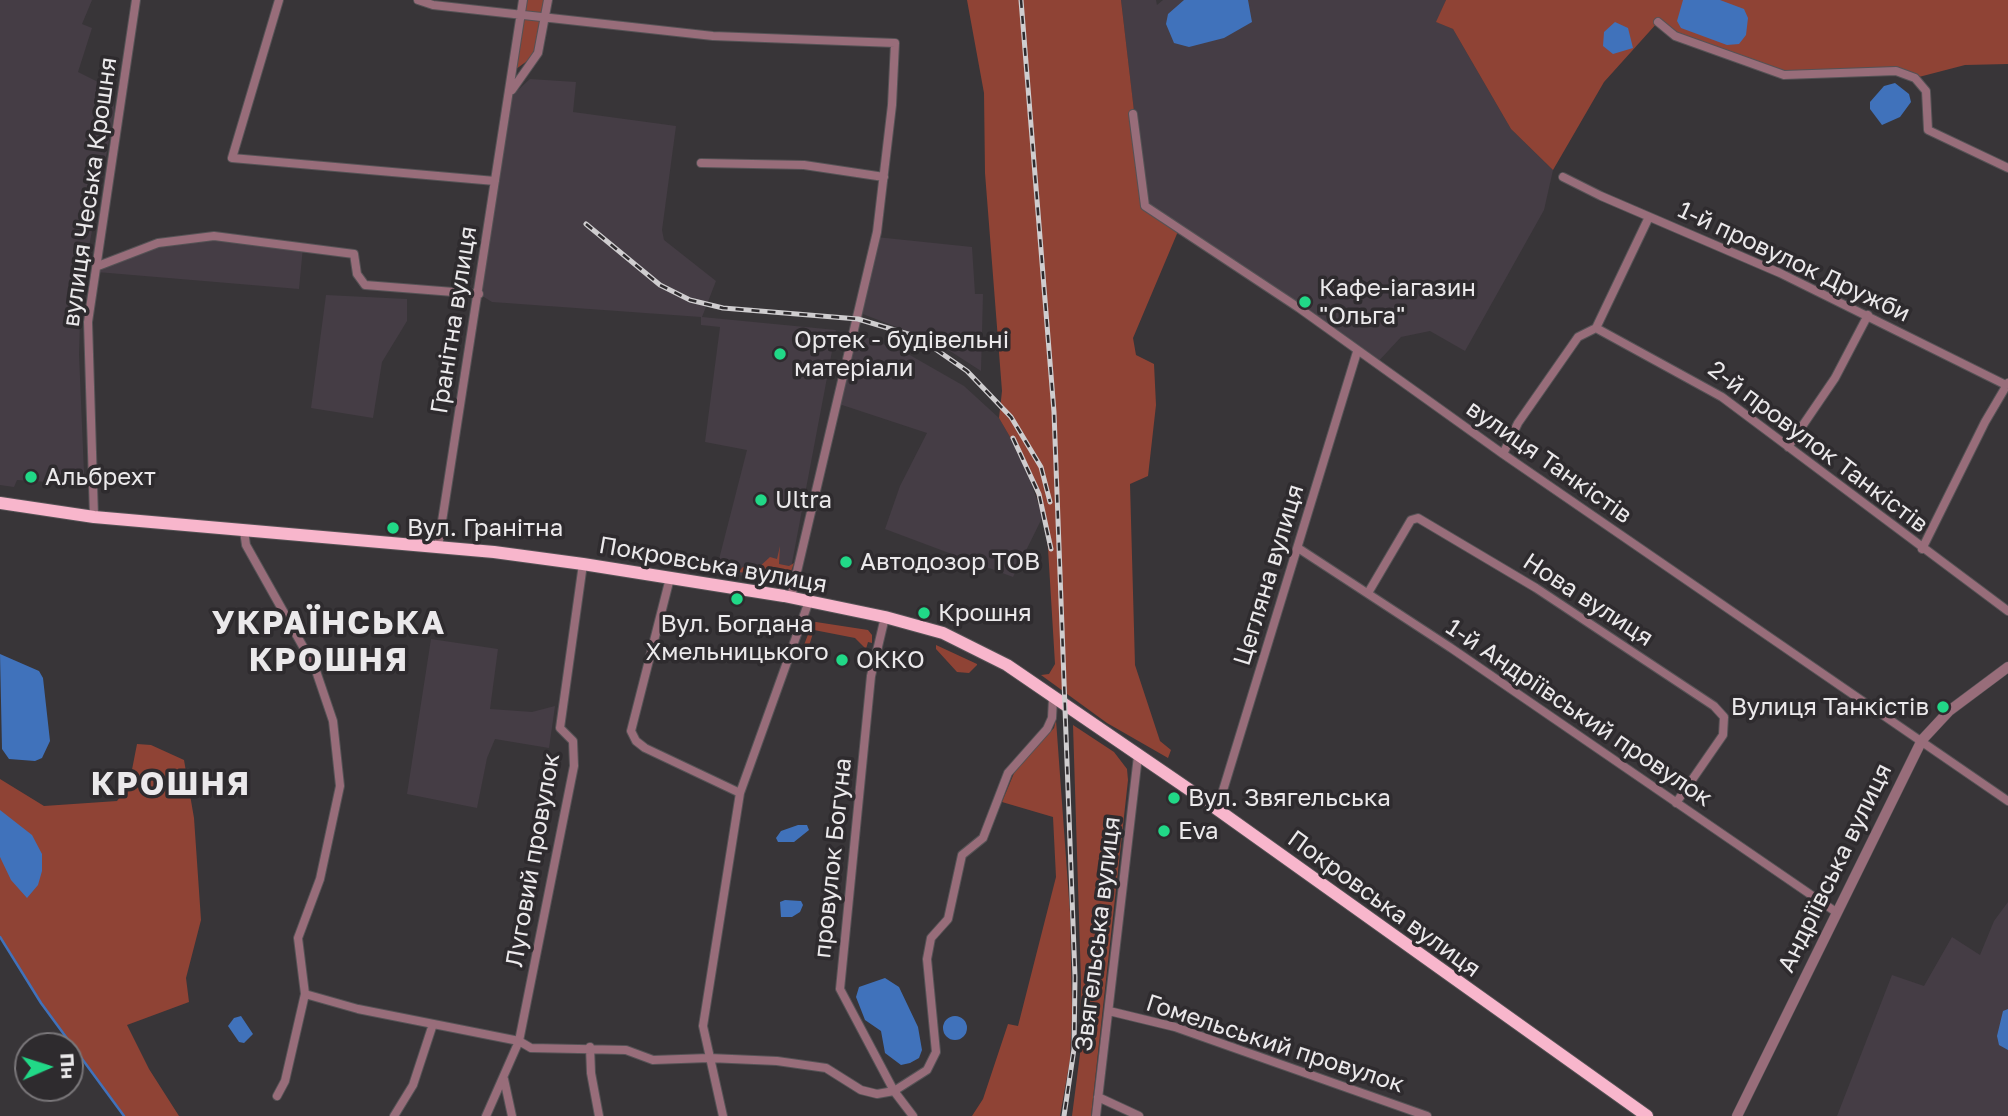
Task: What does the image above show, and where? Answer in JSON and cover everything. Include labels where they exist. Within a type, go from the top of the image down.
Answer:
[{"type":"highway","name":"Покровська вулиця","points":[[0,503],[94,517],[438,547],[583,564],[791,597],[885,617],[943,634],[1007,665],[1217,810],[1647,1116]]},
{"type":"street","name":"вулиця Чеська Крошня","points":[[94,517],[88,322],[136,0]]},
{"type":"street","points":[[279,0],[232,158],[495,181]]},
{"type":"street","points":[[418,0],[433,5],[713,36],[895,43],[877,232],[791,597]]},
{"type":"street","name":"Гранітна вулиця","points":[[438,547],[523,0]]},
{"type":"street","name":"Гранітна вулиця","points":[[508,99],[520,75],[538,52],[548,0]]},
{"type":"street","points":[[1658,22],[1675,36],[1784,75],[1896,71],[1915,78],[1926,91],[1928,130],[2008,168]]},
{"type":"street","name":"вулиця Танкістів","points":[[1133,114],[1145,206],[2008,801]]},
{"type":"street","points":[[701,163],[804,165],[884,177]]},
{"type":"street","name":"1-й провулок Дружби","points":[[1563,177],[1780,273],[2007,384]]},
{"type":"street","points":[[1503,454],[1518,423],[1578,337],[1596,328],[1649,217]]},
{"type":"street","points":[[98,266],[158,243],[214,236],[354,254],[356,274],[365,285],[479,293]]},
{"type":"street","points":[[1788,447],[1835,378],[1868,315]]},
{"type":"street","name":"2-й провулок Танкістів","points":[[1596,328],[1711,390],[2008,611]]},
{"type":"street","name":"Цегляна вулиця","points":[[1217,810],[1357,352]]},
{"type":"street","points":[[1922,549],[2007,384]]},
{"type":"street","name":"Нова вулиця","points":[[1368,593],[1411,520],[1418,518],[1536,588],[1714,706],[1724,717],[1723,735],[1676,803]]},
{"type":"street","points":[[244,531],[246,545],[314,668],[333,721],[340,786],[320,879],[298,938],[305,994],[285,1081],[277,1096]]},
{"type":"street","name":"1-й Андріївський провулок","points":[[1298,548],[1836,912]]},
{"type":"street","name":"Луговий провулок","points":[[519,1041],[574,766],[573,741],[560,728],[583,564]]},
{"type":"street","points":[[670,578],[631,731],[636,741],[645,748],[740,793]]},
{"type":"street","points":[[723,1116],[703,1026],[740,793],[809,601]]},
{"type":"street","name":"провулок Богуна","points":[[885,617],[872,676],[840,989],[894,1091],[914,1116]]},
{"type":"street","name":"Андріївська вулиця","points":[[1737,1116],[1922,740],[1949,711],[2008,667]]},
{"type":"street","points":[[305,994],[519,1041],[531,1048],[590,1047],[625,1050],[653,1060],[709,1058],[826,1068],[861,1090],[877,1094],[894,1091],[927,1070],[936,1052],[927,959],[931,938],[948,919],[962,855],[983,838],[1008,773],[1047,729],[1052,718],[1053,698]]},
{"type":"street","name":"Звягельська вулиця","points":[[1097,1116],[1138,756]]},
{"type":"street","name":"Гомельський провулок","points":[[1109,1012],[1175,1027],[1427,1116]]},
{"type":"street","points":[[394,1116],[413,1085],[433,1024]]},
{"type":"street","points":[[486,1116],[519,1041]]},
{"type":"street","points":[[590,1047],[598,1116]]},
{"type":"street","points":[[504,1079],[512,1116]]},
{"type":"street","points":[[1098,1097],[1139,1116]]},
{"type":"shaded area","points":[[0,0],[92,0],[82,24],[92,28],[78,72],[114,90],[114,114],[81,289],[79,354],[84,481],[80,484],[17,480],[14,487],[0,485]]},
{"type":"shaded area","points":[[523,0],[548,0],[538,53],[512,72]]},
{"type":"shaded area","points":[[967,0],[1121,0],[1145,205],[1179,229],[1133,338],[1136,355],[1154,364],[1156,405],[1148,476],[1130,484],[1135,665],[1160,741],[1171,750],[1168,758],[1107,723],[1041,675],[1049,674],[1055,664],[1047,532],[1036,493],[1020,454],[999,418],[1002,391],[985,173],[984,93]]},
{"type":"shaded area","points":[[1121,0],[1156,0],[1157,5],[1163,0],[1446,0],[1437,22],[1453,29],[1511,129],[1553,170],[1544,210],[1465,351],[1430,331],[1401,337],[1376,364],[1145,206]]},
{"type":"shaded area","points":[[1446,0],[2008,0],[2008,64],[1965,65],[1915,78],[1896,71],[1784,75],[1675,36],[1658,22],[1604,82],[1553,170],[1511,129],[1453,29],[1436,22]]},
{"type":"shaded area","points":[[530,79],[576,82],[573,112],[676,126],[662,230],[664,240],[716,281],[702,317],[836,330],[788,584],[716,571],[747,450],[705,442],[720,327],[701,325],[701,317],[492,302],[479,294],[508,99]]},
{"type":"shaded area","points":[[214,236],[303,247],[299,289],[97,272],[98,266],[158,243]]},
{"type":"shaded area","points":[[876,237],[972,247],[975,294],[983,294],[981,371],[936,342],[860,313]]},
{"type":"shaded area","points":[[326,295],[407,299],[407,321],[382,362],[373,418],[311,408]]},
{"type":"shaded area","points":[[855,333],[908,354],[964,386],[999,418],[1020,454],[1043,516],[1013,577],[885,529],[900,486],[927,433],[836,403]]},
{"type":"shaded area","points":[[780,546],[779,564],[789,566],[794,563],[787,583],[777,583],[770,576],[738,572],[743,567],[757,569],[770,557],[777,559]]},
{"type":"shaded area","points":[[816,622],[868,630],[872,635],[872,643],[868,642],[866,649],[855,638],[814,630],[809,646],[804,645],[812,624]]},
{"type":"shaded area","points":[[431,639],[498,649],[490,709],[532,712],[555,706],[549,748],[495,739],[487,758],[477,808],[407,794]]},
{"type":"shaded area","points":[[936,645],[977,665],[969,673],[957,672],[936,649]]},
{"type":"shaded area","points":[[1056,720],[1070,913],[1072,1012],[1070,1060],[1060,1116],[972,1116],[983,1099],[1008,1024],[1018,1026],[1056,877],[1053,817],[1002,802],[1017,766],[1054,728]]},
{"type":"shaded area","points":[[1073,725],[1114,752],[1127,769],[1128,780],[1091,1116],[1072,1116],[1080,1054],[1081,982]]},
{"type":"shaded area","points":[[137,744],[151,745],[184,760],[194,818],[201,920],[186,978],[189,1002],[127,1025],[149,1069],[179,1116],[124,1116],[84,1062],[84,1032],[62,1032],[0,937],[0,779],[44,806],[117,801],[129,785]]},
{"type":"shaded area","points":[[2008,902],[2008,1116],[1837,1116],[1892,975],[1924,986],[1952,937],[1980,955],[1994,921]]},
{"type":"water","points":[[1184,0],[1248,0],[1252,22],[1224,38],[1189,47],[1174,43],[1166,24],[1168,14]]},
{"type":"water","points":[[1683,0],[1720,0],[1744,9],[1748,18],[1746,35],[1739,44],[1727,45],[1681,28],[1677,21]]},
{"type":"water","points":[[1615,22],[1628,28],[1633,48],[1613,54],[1603,46],[1604,32]]},
{"type":"water","points":[[1895,83],[1909,94],[1911,102],[1900,117],[1882,125],[1870,109],[1870,102],[1884,86]]},
{"type":"water","points":[[0,654],[39,671],[43,678],[50,741],[42,758],[35,761],[9,759],[2,749]]},
{"type":"water","points":[[0,810],[32,835],[42,854],[42,871],[38,885],[27,898],[11,880],[0,857]]},
{"type":"water","points":[[807,825],[809,830],[794,842],[778,842],[776,838],[781,831]]},
{"type":"water","points":[[801,901],[803,905],[800,912],[792,917],[781,917],[780,902]]},
{"type":"water","points":[[885,978],[899,987],[918,1027],[922,1050],[919,1058],[910,1063],[901,1065],[885,1053],[881,1031],[865,1020],[856,997],[859,987]]},
{"type":"water","points":[[2008,1009],[2008,1050],[1999,1045],[1997,1036],[2003,1011]]},
{"type":"water","points":[[241,1016],[253,1034],[244,1043],[239,1042],[228,1026],[234,1018]]},
{"type":"water","points":[[955,1016],[964,1019],[967,1028],[964,1037],[955,1040],[946,1037],[943,1028],[946,1019]]},
{"type":"waterway","points":[[0,937],[41,1003],[124,1116]]},
{"type":"railway","points":[[1021,0],[1054,412],[1075,977],[1074,1049],[1064,1116]]},
{"type":"railway","points":[[586,224],[660,285],[690,300],[723,308],[858,319],[918,337],[967,371],[1011,417],[1041,467],[1050,502]]},
{"type":"railway","points":[[1013,438],[1039,494],[1051,549]]},
{"type":"place","name":"Кафе-іагазин \"Ольга\"","points":[[1305,302]]},
{"type":"place","name":"Ортек - будівельні матеріали","points":[[780,354]]},
{"type":"place","name":"Альбрехт","points":[[31,477]]},
{"type":"place","name":"Ultra","points":[[761,500]]},
{"type":"place","name":"Вул. Гранітна","points":[[393,528]]},
{"type":"place","name":"Автодозор ТОВ","points":[[846,562]]},
{"type":"place","name":"Вул. Богдана Хмельницького","points":[[737,599]]},
{"type":"place","name":"Крошня","points":[[924,613]]},
{"type":"place","name":"ОККО","points":[[842,660]]},
{"type":"place","name":"Вулиця Танкістів","points":[[1943,707]]},
{"type":"place","name":"Вул. Звягельська","points":[[1174,798]]},
{"type":"place","name":"Eva","points":[[1164,831]]},
{"type":"district","name":"УКРАЇНСЬКА КРОШНЯ","points":[[329,642]]},
{"type":"district","name":"КРОШНЯ","points":[[171,785]]}]
